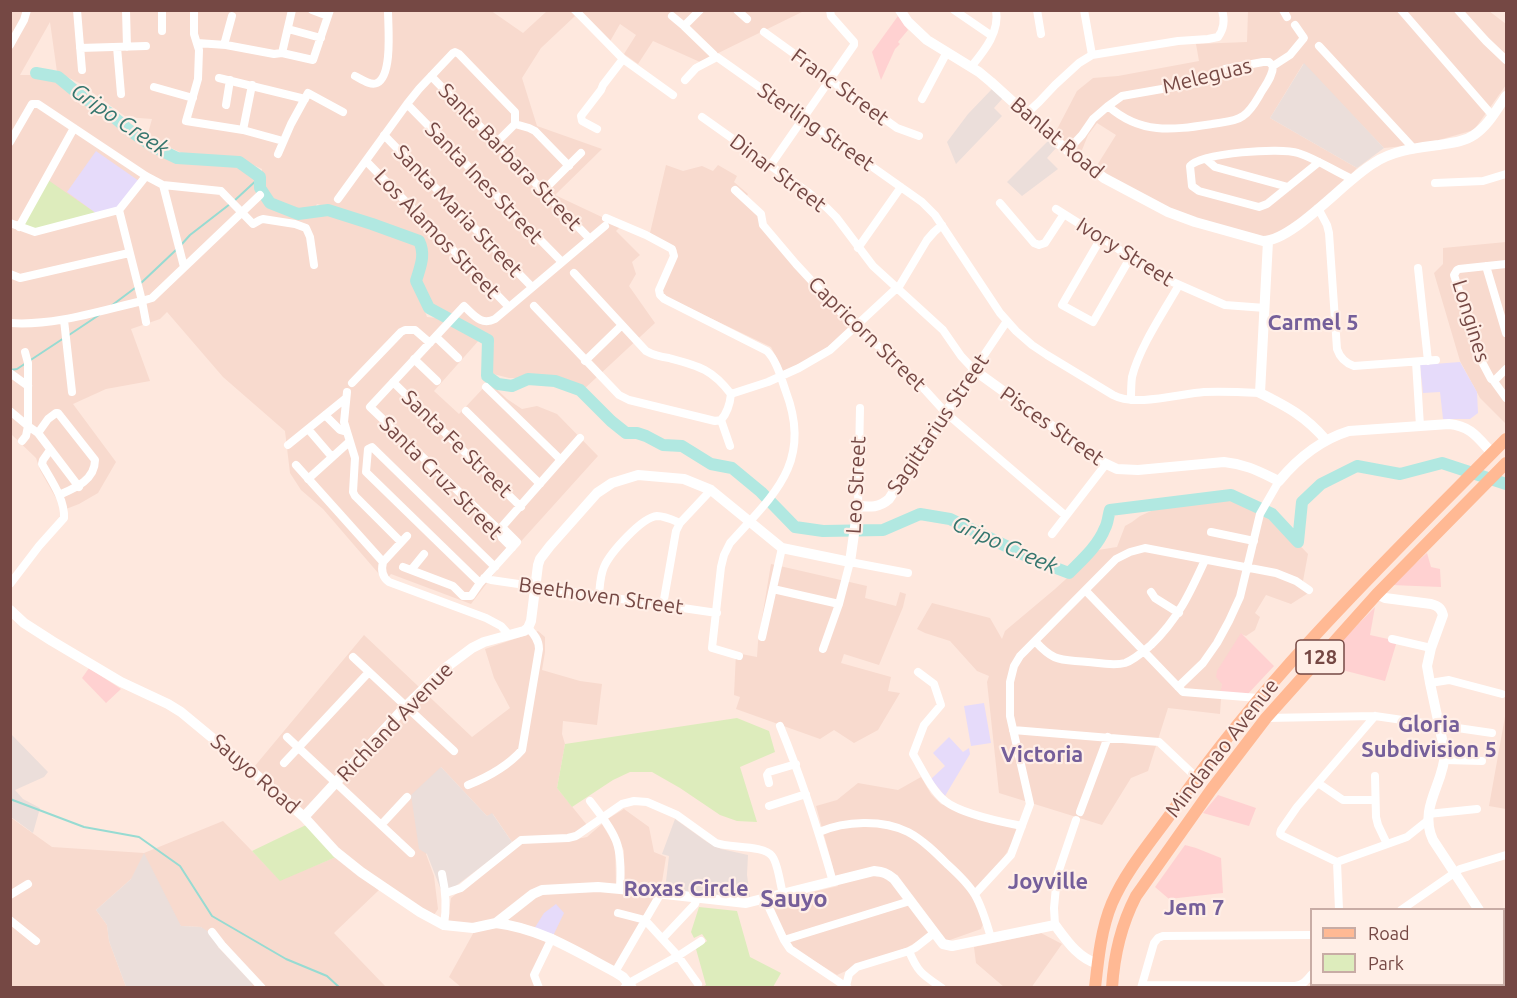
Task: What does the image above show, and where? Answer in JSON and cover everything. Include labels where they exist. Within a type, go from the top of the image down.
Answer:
[{"type":"main road","name":"Mindanao Avenue","points":[[1095,987],[1111,905],[1120,887],[1157,832],[1197,778],[1258,698],[1374,572],[1506,438]]},
{"type":"main road","name":"Mindanao Avenue","points":[[1112,987],[1113,964],[1117,947],[1127,914],[1136,896],[1211,790],[1266,718],[1377,594],[1506,463]]},
{"type":"main road","points":[[1399,546],[1412,559]]},
{"type":"main road","points":[[1165,821],[1178,837]]},
{"type":"main road","points":[[1157,832],[1166,836],[1178,837]]},
{"type":"street","points":[[10,45],[27,10]]},
{"type":"street","points":[[77,10],[82,70]]},
{"type":"street","points":[[126,10],[127,47]]},
{"type":"street","points":[[162,10],[162,31]]},
{"type":"street","points":[[194,10],[194,34],[199,50],[198,79],[186,121],[243,130],[283,141]]},
{"type":"street","points":[[282,53],[292,10]]},
{"type":"street","points":[[197,43],[224,45],[273,54],[282,53],[313,60],[329,13],[312,10]]},
{"type":"street","points":[[355,76],[372,84],[377,83],[384,76],[388,63],[387,10]]},
{"type":"street","points":[[575,10],[623,59],[673,94]]},
{"type":"street","points":[[684,26],[700,10]]},
{"type":"street","points":[[737,10],[747,19]]},
{"type":"street","points":[[770,166],[854,45],[854,42],[831,16],[830,10]]},
{"type":"street","name":"Banlat Road","points":[[900,10],[908,22],[927,40],[998,87],[1067,151],[1104,178],[1168,212],[1230,232],[1268,241]]},
{"type":"street","points":[[954,10],[992,36]]},
{"type":"street","points":[[971,67],[986,49],[992,36],[997,23],[996,10]]},
{"type":"street","points":[[1036,10],[1041,34]]},
{"type":"street","points":[[1084,10],[1092,55]]},
{"type":"street","points":[[1026,114],[1054,85],[1092,55],[1179,40],[1218,37],[1224,23],[1222,10]]},
{"type":"street","points":[[1401,10],[1492,115]]},
{"type":"street","points":[[1458,10],[1506,60]]},
{"type":"street","points":[[224,45],[232,16]]},
{"type":"street","points":[[672,16],[714,55]]},
{"type":"street","points":[[1067,151],[1081,137],[1093,119],[1108,106],[1128,121],[1157,129],[1179,129],[1238,120],[1255,103],[1271,76],[1273,66],[1290,55],[1304,38],[1295,26]]},
{"type":"street","points":[[288,29],[321,38]]},
{"type":"street","name":"Franc Street","points":[[764,32],[897,128],[919,136]]},
{"type":"street","points":[[80,48],[146,46]]},
{"type":"street","points":[[1319,46],[1414,149]]},
{"type":"street","points":[[117,47],[121,94]]},
{"type":"street","points":[[338,199],[407,104],[430,76],[455,52],[515,112],[515,124],[496,143]]},
{"type":"street","points":[[922,99],[947,52]]},
{"type":"street","name":"Sterling Street","points":[[685,80],[696,68],[717,57],[922,202],[942,225],[1007,321],[1032,345],[1113,395],[1131,400]]},
{"type":"street","points":[[597,129],[581,119],[581,116],[623,59]]},
{"type":"street","name":"Meleguas","points":[[1108,106],[1122,96],[1202,82],[1225,69],[1263,62],[1269,62],[1273,66]]},
{"type":"street","name":"Santa Barbara Street","points":[[430,76],[590,239]]},
{"type":"street","points":[[219,78],[304,99]]},
{"type":"street","points":[[226,105],[230,80]]},
{"type":"street","points":[[243,130],[252,86]]},
{"type":"street","points":[[154,87],[193,98]]},
{"type":"street","points":[[278,154],[308,93],[343,112]]},
{"type":"street","points":[[1260,393],[1268,241],[1287,233],[1381,158],[1468,139],[1481,129],[1506,96]]},
{"type":"street","points":[[10,142],[32,104],[38,104],[163,185],[221,191],[254,224],[263,219],[306,228],[310,237],[314,265]]},
{"type":"street","name":"Santa Ines Street","points":[[407,104],[562,262]]},
{"type":"street","name":"Dinar Street","points":[[702,117],[827,208],[873,267],[897,289]]},
{"type":"street","points":[[515,124],[535,131],[569,166]]},
{"type":"street","points":[[19,227],[74,128]]},
{"type":"street","name":"Santa Maria Street","points":[[384,135],[532,287]]},
{"type":"street","points":[[1319,162],[1263,206],[1255,206],[1195,189],[1191,183],[1191,164],[1238,153],[1287,150],[1297,152],[1319,162],[1352,179]]},
{"type":"street","points":[[543,191],[581,153]]},
{"type":"street","points":[[1206,159],[1215,167],[1288,187]]},
{"type":"street","name":"Los Alamos Street","points":[[366,161],[509,307]]},
{"type":"street","points":[[1435,183],[1483,181],[1506,174]]},
{"type":"street","points":[[10,223],[35,232],[119,210],[146,176]]},
{"type":"street","points":[[163,185],[184,267]]},
{"type":"street","points":[[858,248],[901,187]]},
{"type":"street","name":"Capricorn Street","points":[[735,190],[761,214],[763,225],[795,264],[856,327],[905,370],[946,413],[1066,516]]},
{"type":"street","points":[[10,323],[64,320],[152,298],[260,195]]},
{"type":"street","points":[[1000,203],[1034,243],[1039,245],[1045,243],[1064,214]]},
{"type":"street","name":"Ivory Street","points":[[1056,208],[1116,246],[1150,272],[1225,305],[1265,308]]},
{"type":"street","points":[[1318,208],[1329,233],[1337,348],[1340,356],[1348,364],[1354,366],[1432,361],[1418,268]]},
{"type":"street","points":[[119,210],[146,322]]},
{"type":"street","points":[[393,382],[464,306],[484,322],[495,319],[590,239],[605,222],[646,235],[672,249],[674,256],[659,290],[660,295],[767,351],[775,361],[794,417],[795,446],[788,472],[780,486],[730,543],[724,555],[712,648],[739,656]]},
{"type":"street","points":[[731,394],[781,376],[830,350],[897,289],[927,240],[942,225]]},
{"type":"street","points":[[1101,238],[1062,304],[1093,322],[1130,258]]},
{"type":"street","points":[[10,274],[20,278],[129,253]]},
{"type":"street","name":"Longines","points":[[1494,380],[1489,377],[1482,362],[1454,275],[1456,270],[1506,264]]},
{"type":"street","points":[[1486,266],[1506,333]]},
{"type":"street","points":[[534,306],[619,396],[715,421],[722,420],[727,414],[731,394],[718,378],[694,364],[650,354],[574,273]]},
{"type":"street","points":[[1179,285],[1142,350],[1132,377],[1131,400],[1205,392],[1260,393],[1299,414],[1326,440]]},
{"type":"street","name":"Pisces Street","points":[[897,289],[943,330],[974,370],[1106,464],[1117,468],[1138,470],[1206,463],[1236,463],[1252,468],[1279,482]]},
{"type":"street","points":[[64,320],[72,392]]},
{"type":"street","name":"Sagittarius Street","points":[[858,506],[875,507],[889,499],[1007,321]]},
{"type":"street","points":[[585,361],[622,325]]},
{"type":"street","points":[[352,383],[405,330],[415,330],[458,358]]},
{"type":"street","points":[[22,441],[26,436],[28,426],[28,363],[25,352]]},
{"type":"street","points":[[414,359],[437,381]]},
{"type":"street","points":[[1416,362],[1420,426]]},
{"type":"street","points":[[1506,369],[1494,380],[1506,398]]},
{"type":"street","points":[[10,372],[28,386]]},
{"type":"street","name":"Santa Cruz Street","points":[[393,382],[370,407],[501,529],[502,537],[515,545],[495,567]]},
{"type":"street","name":"Santa Fe Street","points":[[393,382],[521,507]]},
{"type":"street","points":[[486,387],[561,460]]},
{"type":"street","points":[[288,445],[347,395],[344,422],[355,458],[353,492],[404,539],[383,562],[383,575],[389,582],[486,618],[501,626],[509,635]]},
{"type":"street","name":"Leo Street","points":[[850,562],[858,506],[860,408]]},
{"type":"street","points":[[10,411],[38,433],[79,487]]},
{"type":"street","points":[[466,411],[540,484]]},
{"type":"street","points":[[38,433],[56,413],[60,415],[95,460],[89,476],[79,487],[60,497]]},
{"type":"street","points":[[325,415],[340,430],[347,432]]},
{"type":"street","points":[[722,420],[730,446]]},
{"type":"street","points":[[1178,687],[1203,663],[1217,643],[1240,597],[1262,508],[1279,482],[1302,457],[1326,440],[1349,431],[1449,424],[1466,428],[1492,453]]},
{"type":"street","points":[[308,429],[332,457]]},
{"type":"street","points":[[501,529],[580,438]]},
{"type":"street","points":[[308,479],[349,442]]},
{"type":"street","points":[[424,554],[407,568],[453,586],[463,596],[471,596],[495,567],[372,447],[368,449],[366,472],[482,581]]},
{"type":"street","points":[[10,584],[63,521],[65,515],[60,497],[42,464],[50,450]]},
{"type":"street","points":[[1052,534],[1106,464]]},
{"type":"street","points":[[296,465],[383,562]]},
{"type":"street","points":[[468,785],[490,776],[522,750],[539,649],[537,638],[528,628],[531,621],[538,565],[544,553],[597,493],[612,483],[638,475],[684,479],[711,490],[782,548],[908,573]]},
{"type":"street","points":[[663,605],[673,543],[680,523],[711,490]]},
{"type":"street","points":[[599,595],[604,567],[636,527],[658,516],[680,523]]},
{"type":"street","points":[[1211,532],[1254,541]]},
{"type":"street","points":[[762,637],[782,548]]},
{"type":"street","points":[[975,894],[1011,855],[1030,804],[1010,716],[1010,681],[1014,666],[1020,656],[1116,560],[1130,552],[1145,548],[1276,573],[1296,581],[1309,590]]},
{"type":"street","points":[[1035,641],[1046,653],[1057,659],[1094,663],[1127,663],[1160,636],[1179,613],[1205,560]]},
{"type":"street","points":[[823,649],[839,604],[850,562]]},
{"type":"street","name":"Beethoven Street","points":[[482,581],[491,580],[717,613]]},
{"type":"street","points":[[773,589],[839,604]]},
{"type":"street","points":[[1086,591],[1183,692],[1258,698]]},
{"type":"street","points":[[1151,592],[1155,598],[1179,613]]},
{"type":"street","points":[[1377,594],[1389,599],[1431,604],[1442,610],[1443,615],[1427,666],[1445,760],[1431,800],[1428,828],[1433,840],[1478,908]]},
{"type":"street","name":"Sauyo Road","points":[[10,610],[24,623],[52,641],[121,682],[181,712],[304,817],[336,852],[405,902],[444,925],[473,928],[496,923]]},
{"type":"street","name":"Richland Avenue","points":[[304,817],[406,706],[444,669],[483,642],[528,628]]},
{"type":"street","points":[[1392,639],[1431,648]]},
{"type":"street","points":[[353,657],[454,751]]},
{"type":"street","points":[[284,763],[369,672]]},
{"type":"street","points":[[918,672],[934,684],[941,705],[924,724],[913,754],[935,791],[946,802],[962,810],[1022,826]]},
{"type":"street","points":[[1430,683],[1449,680],[1502,694]]},
{"type":"street","points":[[1375,716],[1297,807],[1280,834],[1337,862],[1407,837],[1428,818],[1477,809]]},
{"type":"street","points":[[1266,718],[1375,716],[1492,733]]},
{"type":"street","points":[[780,726],[796,764],[833,882]]},
{"type":"street","points":[[1013,730],[1159,742],[1197,778]]},
{"type":"street","points":[[287,737],[411,853]]},
{"type":"street","points":[[1080,812],[1108,737]]},
{"type":"street","points":[[1445,760],[1482,761]]},
{"type":"street","points":[[769,783],[767,775],[769,772],[796,764]]},
{"type":"street","points":[[1376,776],[1376,822],[1387,844]]},
{"type":"street","points":[[1318,783],[1342,800],[1375,800]]},
{"type":"street","points":[[769,806],[806,794]]},
{"type":"street","points":[[381,825],[407,797]]},
{"type":"street","points":[[590,801],[618,842],[620,889]]},
{"type":"street","points":[[446,893],[461,888],[521,840],[576,836],[622,804],[634,801],[647,802],[677,815],[723,846],[766,851],[773,857],[783,894]]},
{"type":"street","points":[[1076,820],[1056,876],[1055,925],[1081,955],[1087,960],[1098,963]]},
{"type":"street","points":[[819,832],[862,823],[907,832],[917,838],[958,874],[975,894],[992,938]]},
{"type":"street","points":[[1402,908],[1460,869],[1506,855]]},
{"type":"street","points":[[1337,862],[1339,908]]},
{"type":"street","points":[[496,923],[532,894],[542,890],[598,887],[746,903],[874,871],[888,874],[894,879],[943,944],[952,946],[1055,925]]},
{"type":"street","points":[[442,874],[447,909],[444,925]]},
{"type":"street","points":[[10,895],[28,884]]},
{"type":"street","points":[[615,972],[661,893]]},
{"type":"street","points":[[663,938],[695,904],[697,897]]},
{"type":"street","points":[[765,898],[787,946],[847,987],[849,974],[856,967],[909,951],[934,933]]},
{"type":"street","points":[[784,940],[910,902]]},
{"type":"street","points":[[618,913],[645,920],[678,956],[698,984]]},
{"type":"street","points":[[10,920],[36,941]]},
{"type":"street","points":[[496,923],[552,938],[615,972],[628,986],[701,941]]},
{"type":"street","points":[[212,932],[262,987]]},
{"type":"street","points":[[1310,935],[1163,936],[1154,943],[1141,986],[1295,987],[1301,985],[1310,975]]},
{"type":"street","points":[[539,987],[534,975],[552,938]]},
{"type":"street","points":[[909,951],[920,972],[942,987]]},
{"type":"shaded area","points":[[490,10],[523,33],[547,11],[570,11],[575,16],[541,48],[522,78],[537,126],[602,149],[555,195],[621,226],[616,231],[640,255],[632,262],[636,274],[629,286],[655,323],[583,390],[557,379],[509,378],[489,373],[494,342],[448,313],[432,307],[419,280],[427,257],[422,240],[406,232],[317,204],[313,210],[299,212],[272,201],[262,188],[262,169],[238,158],[182,153],[147,137],[152,119],[126,117],[81,84],[57,72],[50,22],[20,75],[42,75],[72,90],[141,140],[172,156],[242,162],[255,171],[258,187],[266,204],[296,216],[310,217],[337,213],[421,245],[422,255],[414,282],[427,317],[438,318],[480,339],[434,391],[459,414],[489,382],[522,409],[537,406],[557,414],[598,456],[506,558],[471,604],[391,574],[385,581],[323,509],[301,490],[290,473],[285,431],[223,377],[167,312],[160,319],[131,329],[150,381],[106,389],[73,404],[116,462],[98,493],[66,509],[63,499],[57,500],[36,458],[11,434],[10,11]]},
{"type":"shaded area","points":[[668,10],[670,12],[672,10],[804,11],[700,62],[653,41],[638,64],[624,54],[636,35],[620,24],[609,43],[576,11]]},
{"type":"shaded area","points":[[1248,11],[1489,11],[1506,24],[1506,85],[1474,130],[1425,144],[1384,148],[1303,64],[1270,118],[1357,168],[1324,203],[1278,237],[1259,240],[1176,211],[1114,179],[1096,167],[1116,135],[1097,123],[1088,135],[1080,155],[1055,133],[1077,91],[1093,78],[1118,76],[1199,61],[1196,44],[1247,42]]},
{"type":"shaded area","points":[[898,16],[908,30],[898,42],[900,44],[895,49],[881,80],[872,52]]},
{"type":"shaded area","points":[[1304,63],[1384,148],[1357,168],[1270,118]]},
{"type":"shaded area","points":[[992,89],[1003,98],[994,108],[1002,116],[956,164],[947,142],[968,114]]},
{"type":"shaded area","points":[[1048,141],[1056,148],[1047,158],[1058,169],[1022,196],[1007,182]]},
{"type":"shaded area","points":[[96,151],[139,181],[117,209],[97,214],[67,192]]},
{"type":"shaded area","points":[[666,165],[683,171],[702,166],[713,171],[718,165],[737,176],[734,182],[748,194],[746,197],[763,222],[850,327],[821,356],[785,375],[771,347],[660,294],[677,250],[650,233]]},
{"type":"shaded area","points":[[1506,242],[1506,424],[1480,398],[1460,361],[1434,273],[1443,264],[1443,248]]},
{"type":"shaded area","points":[[1460,362],[1477,392],[1478,413],[1470,419],[1443,419],[1440,392],[1423,393],[1420,365]]},
{"type":"shaded area","points":[[1231,496],[1269,513],[1308,554],[1303,581],[1313,590],[1291,604],[1266,595],[1255,613],[1260,617],[1255,630],[1246,636],[1241,634],[1222,684],[1220,714],[1168,708],[1148,771],[1131,778],[1102,825],[999,793],[987,682],[989,676],[977,671],[950,641],[917,629],[932,603],[990,618],[1002,639],[1005,631],[1098,550],[1117,547],[1125,526],[1140,516],[1160,507]]},
{"type":"shaded area","points":[[1427,553],[1431,567],[1440,569],[1441,587],[1391,585]]},
{"type":"shaded area","points":[[771,564],[867,586],[865,598],[896,606],[900,592],[906,594],[903,607],[879,665],[844,654],[841,663],[891,677],[888,691],[900,693],[878,730],[854,743],[834,730],[820,739],[736,709],[740,697],[734,695],[736,653],[757,657]]},
{"type":"shaded area","points":[[1375,607],[1370,635],[1397,641],[1385,681],[1319,664]]},
{"type":"shaded area","points":[[538,631],[545,637],[542,670],[580,681],[602,684],[597,725],[563,721],[562,734],[565,744],[557,788],[587,825],[567,836],[522,836],[512,842],[493,814],[487,816],[441,767],[426,854],[434,876],[438,909],[432,918],[337,849],[254,767],[364,635],[472,737],[510,708],[494,678],[485,649]]},
{"type":"shaded area","points":[[1241,633],[1274,666],[1246,696],[1220,694],[1222,684],[1216,677],[1217,671]]},
{"type":"shaded area","points":[[89,668],[121,689],[106,703],[82,678]]},
{"type":"shaded area","points":[[984,703],[991,743],[971,746],[964,706]]},
{"type":"shaded area","points":[[1506,711],[1506,809],[1489,806]]},
{"type":"shaded area","points":[[11,734],[48,772],[44,777],[15,790],[23,799],[40,808],[33,833],[11,817]]},
{"type":"shaded area","points":[[949,737],[963,752],[969,748],[970,754],[945,796],[931,779],[945,766],[933,753]]},
{"type":"shaded area","points":[[441,767],[487,816],[492,813],[512,842],[449,891],[441,890],[427,854],[419,849],[411,795]]},
{"type":"shaded area","points":[[921,777],[931,794],[941,804],[1019,828],[993,874],[974,894],[983,924],[981,929],[947,941],[937,930],[906,948],[837,975],[787,944],[769,903],[838,886],[816,806],[837,800],[858,783],[898,790]]},
{"type":"shaded area","points":[[1218,795],[1256,808],[1249,826],[1203,813]]},
{"type":"shaded area","points":[[624,809],[649,827],[654,852],[666,857],[662,882],[650,888],[621,887],[624,851],[617,834],[606,820]]},
{"type":"shaded area","points":[[10,817],[52,847],[144,853],[223,821],[280,880],[336,857],[379,890],[334,933],[386,987],[265,987],[257,980],[253,984],[256,987],[251,987],[252,984],[201,927],[181,926],[131,879],[96,910],[107,925],[109,941],[126,987],[11,987]]},
{"type":"shaded area","points":[[675,819],[721,849],[748,855],[747,875],[750,897],[665,890],[669,856],[662,854]]},
{"type":"shaded area","points":[[602,824],[615,846],[616,886],[537,888],[493,922],[472,927],[447,924],[451,898],[523,841],[567,841],[587,837]]},
{"type":"shaded area","points":[[1185,845],[1221,858],[1223,893],[1169,899],[1155,887]]},
{"type":"shaded area","points":[[144,853],[181,926],[201,927],[215,936],[218,947],[253,984],[251,988],[126,987],[109,941],[107,925],[96,910],[131,879]]},
{"type":"shaded area","points":[[602,891],[657,897],[615,971],[501,923],[533,895]]},
{"type":"shaded area","points":[[556,904],[564,913],[553,936],[534,929],[544,913]]},
{"type":"shaded area","points":[[512,927],[550,939],[531,978],[536,987],[461,987],[449,977],[475,930]]},
{"type":"shaded area","points":[[1041,933],[1062,944],[1031,988],[1004,987],[976,963],[974,947]]},
{"type":"green space","points":[[48,180],[97,214],[35,231],[21,225]]},
{"type":"green space","points":[[737,718],[769,731],[775,752],[740,767],[757,822],[737,821],[720,815],[652,772],[630,772],[613,780],[572,807],[557,788],[565,744]]},
{"type":"green space","points":[[306,825],[336,857],[280,881],[252,851]]},
{"type":"green space","points":[[699,907],[737,911],[750,957],[781,973],[773,987],[702,987],[706,985],[696,949],[707,941],[702,934],[694,938],[691,932]]},
{"type":"waterway","name":"Gripo Creek","points":[[36,73],[58,77],[129,130],[154,147],[177,158],[239,162],[260,177],[260,188],[270,203],[298,214],[328,210],[419,241],[422,256],[416,281],[429,308],[488,340],[487,376],[498,384],[512,386],[528,379],[555,381],[580,390],[626,433],[637,433],[663,445],[682,446],[711,464],[732,468],[761,492],[795,527],[823,531],[883,530],[920,514],[950,519],[1035,560],[1069,573],[1098,541],[1106,526],[1110,510],[1231,495],[1272,514],[1298,542],[1302,502],[1321,484],[1357,466],[1400,474],[1442,463],[1506,484]]},
{"type":"waterway","points":[[234,201],[260,177]]},
{"type":"waterway","points":[[181,245],[190,235],[230,204]]},
{"type":"waterway","points":[[140,284],[177,249]]},
{"type":"waterway","points":[[111,306],[135,288]]},
{"type":"waterway","points":[[69,335],[99,315]]},
{"type":"waterway","points":[[10,370],[17,369],[64,338]]},
{"type":"waterway","points":[[10,799],[84,827],[139,837],[180,866],[212,916],[286,959],[327,976],[340,988]]},
{"type":"district","name":"Carmel 5","points":[[1313,323]]},
{"type":"district","name":"Gloria Subdivision 5","points":[[1429,738]]},
{"type":"district","name":"Victoria","points":[[1042,755]]},
{"type":"district","name":"Joyville","points":[[1048,882]]},
{"type":"district","name":"Roxas Circle","points":[[686,889]]},
{"type":"district","name":"Sauyo","points":[[794,899]]},
{"type":"district","name":"Jem 7","points":[[1194,908]]}]
